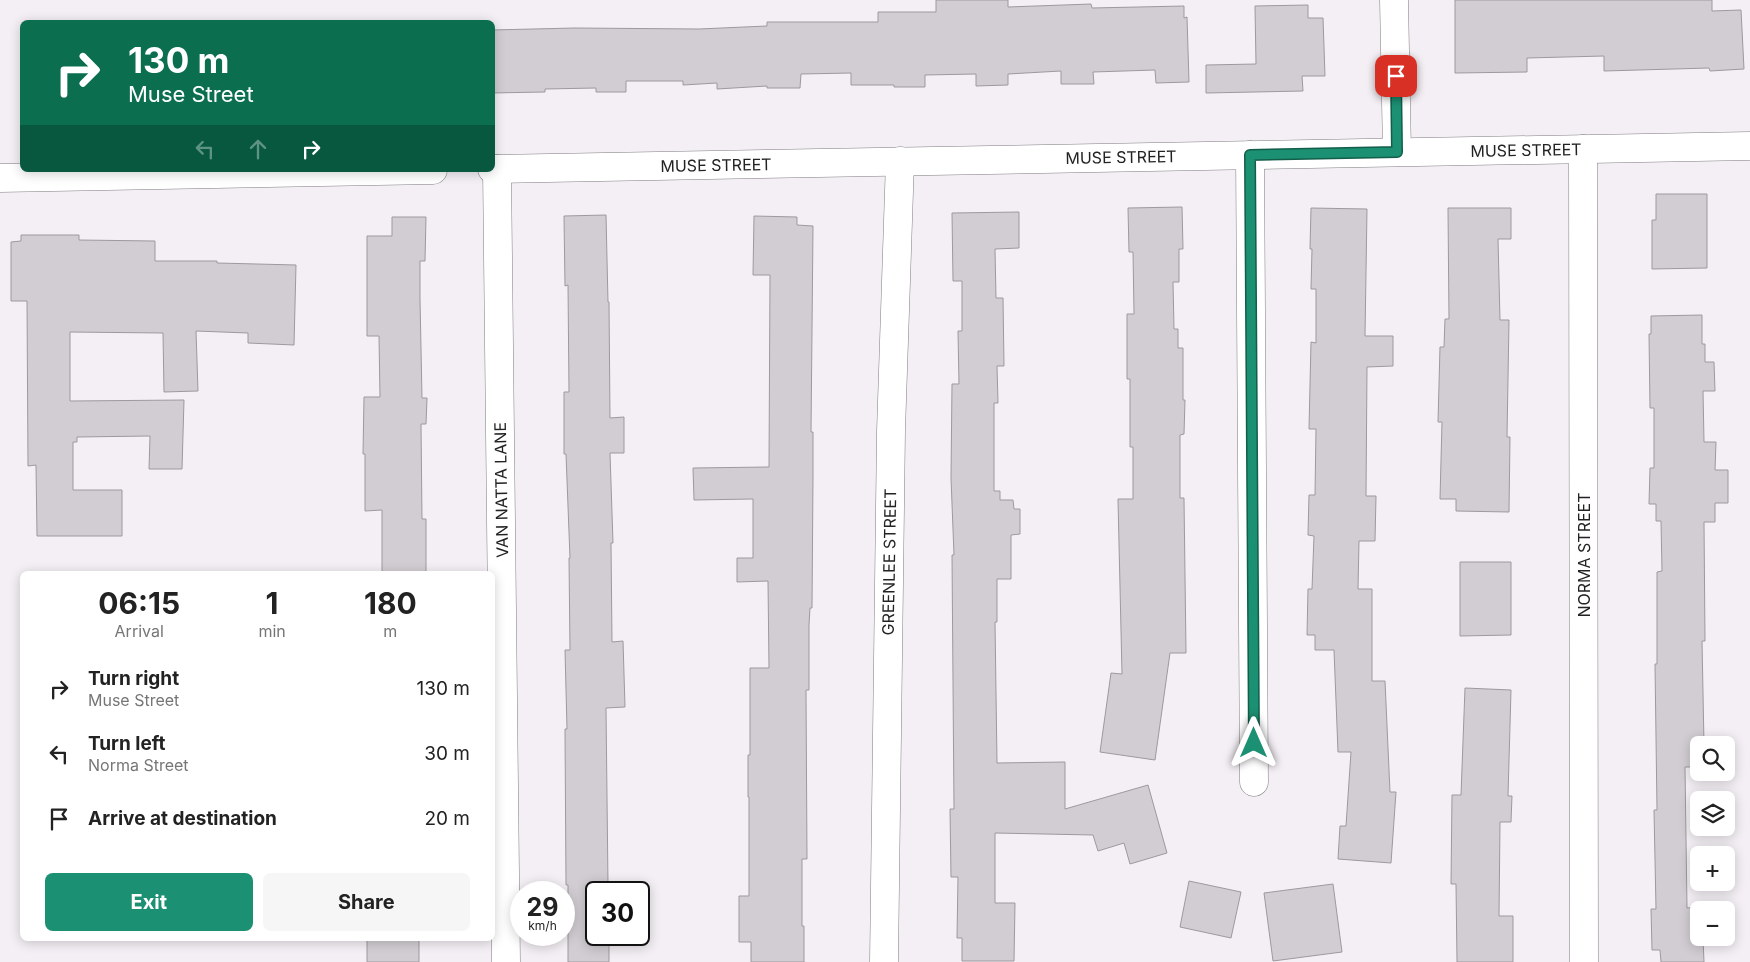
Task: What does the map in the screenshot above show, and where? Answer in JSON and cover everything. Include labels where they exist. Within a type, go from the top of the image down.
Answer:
[{"type":"street","points":[[1394,0],[1397,152]]},
{"type":"street","name":"MUSE STREET","points":[[495,169],[1750,146]]},
{"type":"street","name":"NORMA STREET","points":[[1583,148],[1584,962]]},
{"type":"street","points":[[1250,155],[1254,782]]},
{"type":"street","name":"GREENLEE STREET","points":[[884,962],[891,431],[900,161]]},
{"type":"street","name":"VAN NATTA LANE","points":[[495,169],[506,962]]},
{"type":"street","points":[[0,178],[324,172]]},
{"type":"building","points":[[936,0],[1008,0],[1008,7],[1091,4],[1092,8],[1184,6],[1184,18],[1187,17],[1189,82],[1156,83],[1155,70],[1093,72],[1094,84],[1061,84],[1061,71],[1008,74],[1008,85],[976,86],[976,74],[925,75],[925,87],[894,87],[894,85],[851,85],[851,73],[801,74],[800,88],[767,88],[767,86],[717,89],[717,83],[683,85],[683,81],[626,81],[626,92],[596,92],[596,88],[545,89],[545,92],[495,93],[495,30],[575,28],[699,29],[767,26],[767,22],[878,22],[878,12],[936,12]]},
{"type":"building","points":[[1455,0],[1712,0],[1712,11],[1741,10],[1744,69],[1710,71],[1709,68],[1604,71],[1604,56],[1527,58],[1527,72],[1455,73]]},
{"type":"building","points":[[1308,5],[1308,18],[1323,18],[1325,76],[1302,76],[1303,91],[1206,93],[1206,65],[1256,64],[1255,6]]},
{"type":"building","points":[[1656,194],[1707,194],[1707,268],[1652,269],[1652,220],[1656,220]]},
{"type":"building","points":[[1182,207],[1183,249],[1179,249],[1179,282],[1173,282],[1174,329],[1178,329],[1178,348],[1183,348],[1183,400],[1185,400],[1184,434],[1180,435],[1180,498],[1184,498],[1186,653],[1170,653],[1155,760],[1100,752],[1111,673],[1122,674],[1118,499],[1133,499],[1133,447],[1130,447],[1130,379],[1127,379],[1127,314],[1134,314],[1133,252],[1129,252],[1128,208]]},
{"type":"building","points":[[1311,208],[1367,209],[1365,336],[1393,336],[1393,366],[1367,367],[1366,496],[1376,496],[1375,541],[1359,541],[1358,589],[1372,589],[1372,681],[1385,681],[1390,792],[1396,792],[1391,863],[1338,859],[1340,826],[1346,826],[1351,752],[1338,752],[1334,650],[1315,650],[1315,635],[1307,635],[1308,589],[1312,589],[1314,536],[1308,535],[1309,495],[1315,495],[1316,429],[1309,429],[1311,342],[1316,343],[1316,289],[1311,289]]},
{"type":"building","points":[[1448,208],[1511,208],[1511,239],[1498,239],[1500,320],[1509,320],[1507,437],[1510,437],[1509,512],[1456,511],[1456,499],[1440,499],[1442,422],[1438,422],[1440,347],[1444,347],[1445,319],[1449,319]]},
{"type":"building","points":[[1019,212],[1019,248],[995,249],[996,298],[1003,298],[1004,366],[997,366],[998,403],[994,403],[994,491],[1000,491],[1000,500],[1013,500],[1014,509],[1020,509],[1020,534],[1011,535],[1011,579],[997,579],[997,622],[995,622],[997,763],[1065,762],[1065,809],[1148,785],[1167,853],[1130,864],[1124,843],[1098,851],[1093,835],[995,833],[995,903],[1015,903],[1014,961],[962,961],[962,938],[957,938],[958,877],[951,877],[950,809],[954,809],[952,384],[959,384],[958,331],[962,331],[962,281],[953,281],[952,213]]},
{"type":"building","points":[[606,215],[610,418],[624,417],[624,453],[610,453],[613,543],[611,543],[612,642],[623,641],[625,707],[606,708],[608,881],[585,881],[585,946],[609,946],[609,962],[568,962],[568,946],[575,946],[575,881],[566,881],[565,729],[567,729],[565,650],[570,650],[570,558],[566,454],[564,454],[564,392],[569,392],[568,285],[565,286],[564,216]]},
{"type":"building","points":[[754,216],[797,217],[797,225],[813,226],[812,608],[810,608],[809,625],[809,690],[806,690],[807,859],[802,859],[804,962],[751,962],[751,942],[739,942],[739,896],[749,896],[748,755],[750,755],[750,668],[769,668],[768,581],[737,582],[737,558],[753,558],[753,499],[694,500],[693,468],[769,467],[770,275],[753,275]]},
{"type":"building","points":[[392,217],[426,217],[425,261],[420,261],[420,299],[422,398],[427,398],[426,424],[421,424],[422,519],[426,519],[426,571],[382,571],[382,510],[365,511],[364,397],[380,397],[379,336],[367,336],[367,236],[392,236]]},
{"type":"building","points":[[21,235],[79,235],[79,240],[155,241],[155,261],[217,261],[217,263],[296,265],[294,345],[248,343],[248,333],[196,331],[198,391],[164,392],[163,333],[70,332],[70,401],[184,400],[182,469],[149,469],[150,436],[77,437],[77,442],[73,442],[73,490],[122,490],[122,536],[37,536],[36,465],[28,466],[27,301],[11,301],[11,242],[21,241]]},
{"type":"building","points":[[1702,315],[1702,344],[1705,344],[1705,362],[1714,362],[1715,391],[1703,391],[1704,442],[1716,442],[1715,470],[1728,470],[1728,503],[1715,503],[1715,522],[1704,522],[1705,641],[1702,641],[1704,736],[1690,736],[1690,767],[1685,767],[1687,908],[1690,908],[1690,946],[1703,946],[1704,962],[1661,962],[1660,950],[1652,950],[1651,909],[1656,909],[1654,810],[1657,810],[1655,664],[1657,664],[1657,572],[1662,571],[1661,521],[1656,521],[1656,504],[1649,504],[1650,468],[1654,468],[1654,408],[1650,408],[1649,334],[1651,334],[1651,316]]},
{"type":"building","points":[[1460,562],[1511,562],[1511,635],[1460,636]]},
{"type":"building","points":[[1465,688],[1511,690],[1508,796],[1512,796],[1511,822],[1500,822],[1499,916],[1513,916],[1513,962],[1457,962],[1456,884],[1451,884],[1452,795],[1461,795]]},
{"type":"building","points":[[1189,881],[1241,892],[1231,938],[1180,927]]},
{"type":"building","points":[[1333,884],[1342,952],[1273,961],[1264,893]]},
{"type":"building","points":[[367,941],[419,941],[419,962],[367,962]]},
{"type":"route","points":[[1254,743],[1250,155],[1397,152],[1396,76]]}]
